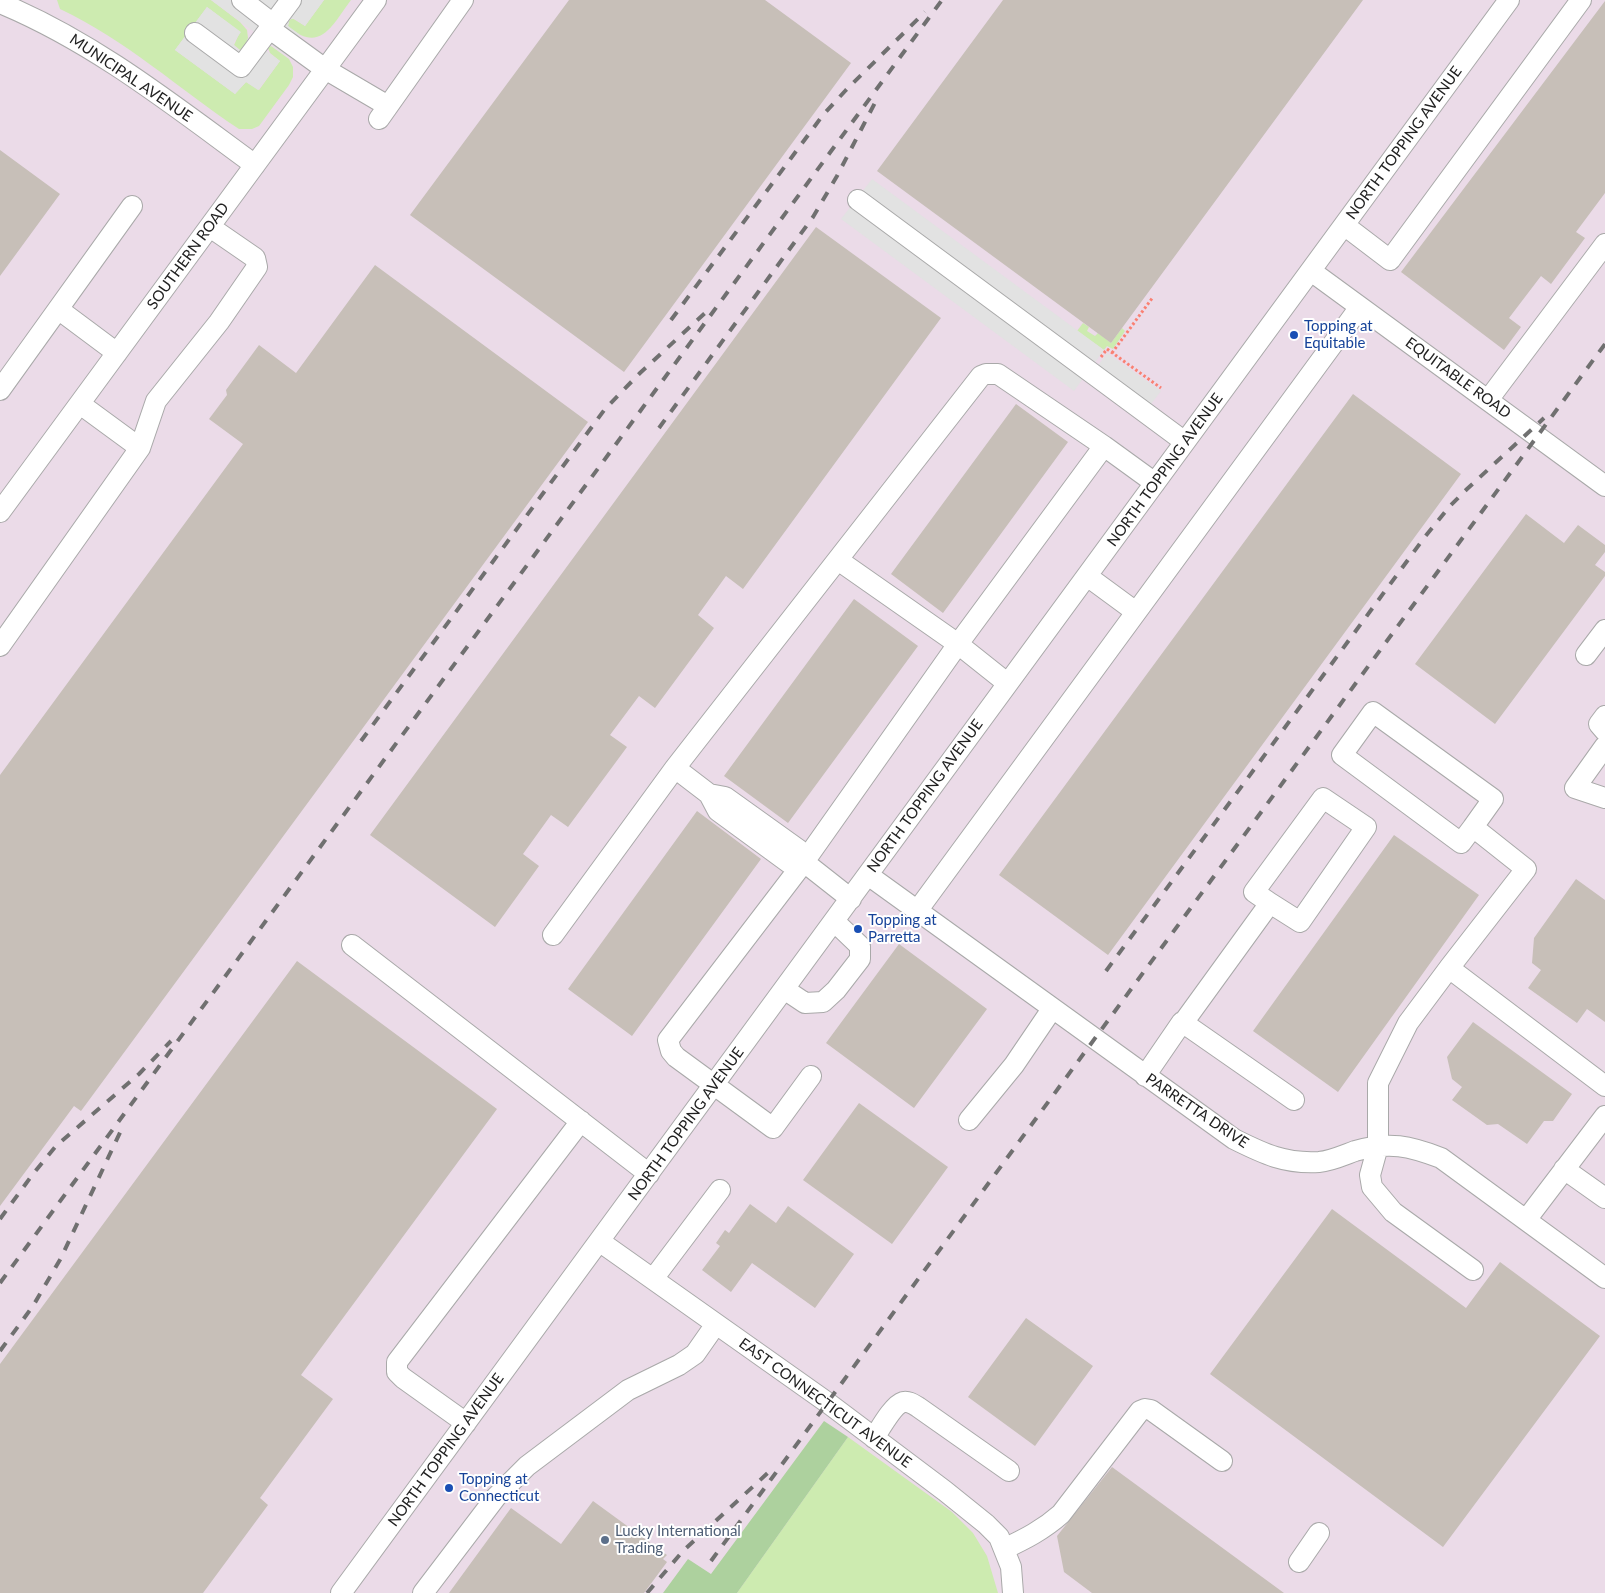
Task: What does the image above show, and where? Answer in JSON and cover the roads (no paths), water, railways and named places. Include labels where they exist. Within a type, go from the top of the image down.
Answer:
[{"type":"street","points":[[242,0],[325,69],[383,112],[463,0]]},
{"type":"street","points":[[195,33],[241,67],[292,0]]},
{"type":"street","name":"SOUTHERN ROAD","points":[[1,508],[80,404],[376,0]]},
{"type":"street","name":"NORTH TOPPING AVENUE","points":[[341,1593],[1509,0]]},
{"type":"street","points":[[1344,225],[1390,260],[1581,0]]},
{"type":"street","name":"MUNICIPAL AVENUE","points":[[2,2],[37,9],[82,43],[129,72],[255,165]]},
{"type":"street","points":[[858,200],[1186,442]]},
{"type":"street","points":[[0,390],[132,206]]},
{"type":"street","points":[[0,646],[140,448],[156,401],[219,322],[257,267],[255,258],[210,227]]},
{"type":"street","points":[[1488,400],[1605,244]]},
{"type":"street","name":"EQUITABLE ROAD","points":[[1311,271],[1605,486]]},
{"type":"street","points":[[916,910],[1360,307]]},
{"type":"street","points":[[58,309],[117,353]]},
{"type":"street","points":[[553,935],[675,768],[981,376],[998,374],[1104,446],[1155,484]]},
{"type":"street","points":[[80,404],[140,448]]},
{"type":"street","points":[[811,1076],[773,1128],[716,1084],[676,1057],[671,1051],[668,1040],[804,862],[958,644],[1104,446]]},
{"type":"street","points":[[838,560],[958,644],[1008,683]]},
{"type":"street","points":[[1086,576],[1136,612]]},
{"type":"street","points":[[1586,655],[1605,630]]},
{"type":"street","points":[[1373,712],[1493,799],[1473,827],[1461,843],[1342,756],[1373,712]]},
{"type":"street","points":[[1605,716],[1599,724],[1605,730]]},
{"type":"street","points":[[1605,746],[1575,788],[1605,798]]},
{"type":"street","points":[[675,768],[709,794],[718,811],[789,863],[804,862],[851,898]]},
{"type":"street","points":[[1323,798],[1366,827],[1300,922],[1270,903],[1254,892],[1323,798]]},
{"type":"street","points":[[1473,827],[1526,869],[1408,1023],[1378,1083],[1378,1146],[1370,1175],[1372,1186],[1393,1212],[1473,1270]]},
{"type":"street","name":"PARRETTA DRIVE","points":[[868,875],[1234,1139],[1267,1156],[1293,1162],[1320,1162],[1378,1146],[1394,1145],[1416,1148],[1441,1158],[1605,1278]]},
{"type":"street","points":[[1145,1076],[1270,903]]},
{"type":"street","points":[[784,990],[804,1003],[823,1002],[836,990],[860,959],[860,946],[834,922]]},
{"type":"street","points":[[352,945],[649,1174]]},
{"type":"street","points":[[1449,968],[1605,1086]]},
{"type":"street","points":[[969,1120],[1014,1065],[1052,1009]]},
{"type":"street","points":[[1183,1023],[1294,1100]]},
{"type":"street","points":[[1526,1220],[1605,1116]]},
{"type":"street","points":[[466,1423],[403,1378],[397,1372],[397,1362],[581,1121]]},
{"type":"street","points":[[1564,1169],[1605,1198]]},
{"type":"street","points":[[653,1279],[720,1190]]},
{"type":"street","name":"EAST CONNECTICUT AVENUE","points":[[599,1241],[874,1438],[986,1524],[999,1537],[1004,1549],[1011,1567],[1013,1593]]},
{"type":"street","points":[[423,1593],[496,1498],[527,1466],[628,1390],[679,1365],[695,1354],[716,1324]]},
{"type":"street","points":[[874,1438],[896,1406],[902,1402],[910,1402],[1008,1471]]},
{"type":"street","points":[[1004,1549],[1032,1536],[1061,1514],[1140,1411],[1145,1409],[1151,1410],[1222,1461]]},
{"type":"street","points":[[1299,1562],[1320,1532]]},
{"type":"railway","points":[[0,1283],[942,0]]},
{"type":"railway","points":[[671,320],[823,115],[925,12]]},
{"type":"railway","points":[[659,428],[813,217],[837,176],[879,95]]},
{"type":"railway","points":[[361,741],[605,409],[640,373],[705,313]]},
{"type":"railway","points":[[711,1561],[1605,344]]},
{"type":"railway","points":[[1106,971],[1424,538],[1450,506],[1544,418]]},
{"type":"railway","points":[[0,1219],[56,1146],[139,1074],[171,1041]]},
{"type":"railway","points":[[0,1351],[33,1306],[61,1258],[124,1124]]},
{"type":"railway","points":[[647,1593],[683,1551],[771,1470]]},
{"type":"place","name":"Topping at Equitable","points":[[1294,335]]},
{"type":"place","name":"Topping at Parretta","points":[[858,929]]},
{"type":"place","name":"Topping at Connecticut","points":[[449,1488]]},
{"type":"place","name":"Lucky International Trading","points":[[605,1540]]}]
